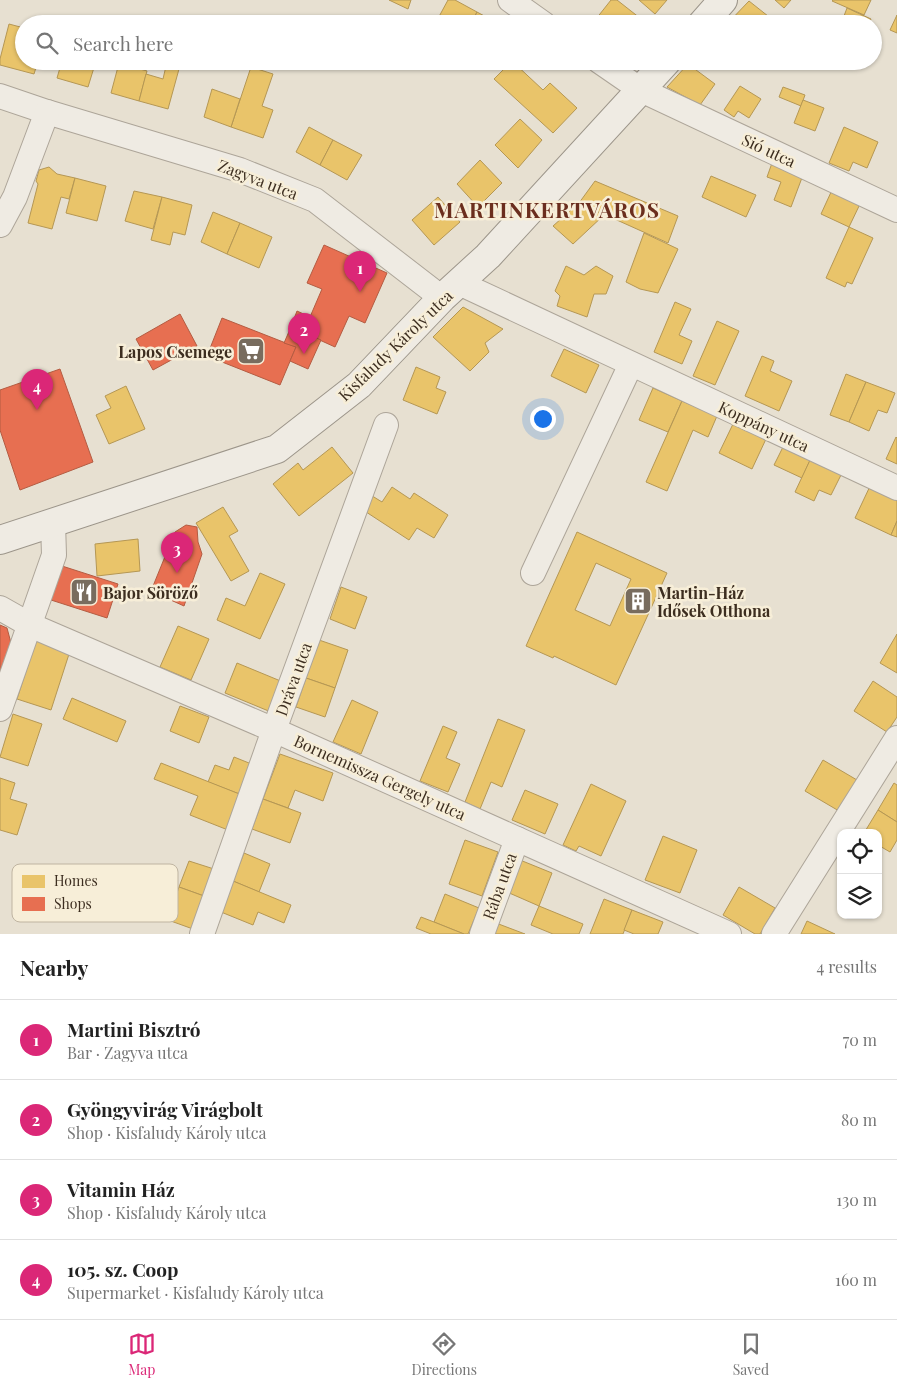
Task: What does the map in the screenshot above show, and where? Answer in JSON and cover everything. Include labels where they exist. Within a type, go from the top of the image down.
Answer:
[{"type":"main road","points":[[710,15],[723,0]]},
{"type":"main road","name":"Kisfaludy Károly utca","points":[[0,540],[277,449],[359,385],[450,291],[488,256],[659,70]]},
{"type":"street","points":[[510,0],[531,15]]},
{"type":"street","name":"Sió utca","points":[[612,70],[641,90],[897,210]]},
{"type":"street","name":"Zagyva utca","points":[[0,96],[240,170],[315,200],[450,291]]},
{"type":"street","points":[[0,225],[15,197],[47,112]]},
{"type":"street","name":"Koppány utca","points":[[450,291],[631,364],[897,488]]},
{"type":"street","points":[[533,572],[631,364]]},
{"type":"street","name":"Dráva utca","points":[[202,934],[274,730],[386,425]]},
{"type":"street","points":[[0,708],[54,555],[53,523]]},
{"type":"street","points":[[0,608],[30,625]]},
{"type":"street","name":"Bornemissza Gergely utca","points":[[30,625],[274,730],[729,934]]},
{"type":"street","points":[[774,934],[897,738]]},
{"type":"street","name":"Rába utca","points":[[482,934],[517,838]]},
{"type":"building: Homes","points":[[389,0],[411,0],[408,9]]},
{"type":"building: Homes","points":[[448,0],[455,0],[477,12],[476,15],[440,15]]},
{"type":"building: Homes","points":[[611,0],[617,0],[636,15],[599,15]]},
{"type":"building: Homes","points":[[639,0],[667,0],[655,14]]},
{"type":"building: Homes","points":[[775,0],[791,0],[784,8]]},
{"type":"building: Homes","points":[[833,0],[871,0],[864,15]]},
{"type":"building: Homes","points":[[749,1],[767,15],[736,15]]},
{"type":"building: Homes","points":[[847,8],[862,15],[844,15]]},
{"type":"building: Homes","points":[[897,15],[897,33],[890,30]]},
{"type":"building: Homes","points":[[9,24],[15,26],[15,69],[0,65]]},
{"type":"building: Homes","points":[[19,70],[35,70],[34,74]]},
{"type":"building: Homes","points":[[59,70],[93,70],[88,87],[57,78]]},
{"type":"building: Homes","points":[[117,70],[147,71],[139,101],[111,93]]},
{"type":"building: Homes","points":[[165,70],[179,70],[168,109],[139,101],[146,74],[163,79]]},
{"type":"building: Homes","points":[[250,70],[260,70],[273,74],[262,106],[273,110],[263,138],[231,127]]},
{"type":"building: Homes","points":[[503,70],[522,70],[543,90],[550,83],[577,108],[553,133],[494,79]]},
{"type":"building: Homes","points":[[683,70],[696,70],[715,84],[700,105],[667,87]]},
{"type":"building: Homes","points":[[740,86],[761,99],[749,118],[738,111],[734,117],[724,110]]},
{"type":"building: Homes","points":[[783,87],[805,95],[801,106],[779,97]]},
{"type":"building: Homes","points":[[212,89],[240,99],[231,127],[204,117]]},
{"type":"building: Homes","points":[[803,100],[824,108],[815,131],[794,123]]},
{"type":"building: Homes","points":[[520,119],[542,140],[518,168],[495,145]]},
{"type":"building: Homes","points":[[309,127],[333,140],[320,165],[296,152]]},
{"type":"building: Homes","points":[[844,127],[878,142],[867,168],[853,162],[849,171],[829,163]]},
{"type":"building: Homes","points":[[333,140],[362,155],[347,180],[320,165]]},
{"type":"building: Homes","points":[[480,160],[502,183],[478,207],[457,184]]},
{"type":"building: Homes","points":[[772,163],[803,175],[791,207],[774,200],[781,182],[767,177]]},
{"type":"building: Homes","points":[[49,167],[57,174],[75,178],[69,199],[61,197],[52,229],[28,223],[38,184],[36,181],[39,170]]},
{"type":"building: Homes","points":[[711,176],[756,195],[746,217],[702,197]]},
{"type":"building: Homes","points":[[75,178],[106,186],[97,221],[66,213]]},
{"type":"building: Homes","points":[[595,181],[678,216],[668,243],[579,203]]},
{"type":"building: Homes","points":[[832,190],[860,204],[849,227],[821,214]]},
{"type":"building: Homes","points":[[134,191],[162,197],[153,229],[125,221]]},
{"type":"building: Homes","points":[[162,197],[192,205],[185,235],[173,232],[170,245],[151,240]]},
{"type":"building: Homes","points":[[438,197],[460,222],[434,245],[412,220]]},
{"type":"building: Homes","points":[[579,203],[604,215],[573,244],[553,226]]},
{"type":"building: Homes","points":[[213,212],[240,223],[227,254],[201,242]]},
{"type":"building: Homes","points":[[240,223],[272,237],[259,268],[227,254]]},
{"type":"building: Homes","points":[[849,227],[873,238],[852,284],[847,282],[845,287],[826,278]]},
{"type":"building: Homes","points":[[644,233],[678,249],[658,293],[640,289],[626,282]]},
{"type":"building: Homes","points":[[566,266],[584,275],[596,266],[613,276],[606,294],[594,294],[587,317],[557,306],[560,296],[555,291]]},
{"type":"building: Homes","points":[[675,302],[691,309],[679,335],[692,341],[682,364],[654,352]]},
{"type":"building: Homes","points":[[463,307],[503,329],[485,343],[489,352],[470,371],[433,337]]},
{"type":"building: Homes","points":[[717,321],[739,331],[715,385],[693,376]]},
{"type":"building: Homes","points":[[564,349],[599,365],[586,393],[551,376]]},
{"type":"building: Homes","points":[[762,356],[774,361],[770,371],[792,381],[779,411],[745,396]]},
{"type":"building: Homes","points":[[416,367],[440,377],[436,388],[446,392],[437,414],[403,400]]},
{"type":"building: Homes","points":[[846,374],[866,382],[849,422],[830,415]]},
{"type":"building: Homes","points":[[866,382],[895,393],[887,413],[878,410],[869,431],[849,422]]},
{"type":"building: Homes","points":[[126,386],[145,429],[109,444],[96,415],[111,408],[105,396]]},
{"type":"building: Homes","points":[[653,388],[682,401],[668,432],[639,420]]},
{"type":"building: Homes","points":[[682,401],[717,416],[708,437],[693,430],[667,491],[646,482]]},
{"type":"building: Homes","points":[[733,424],[766,439],[752,469],[719,453]]},
{"type":"building: Homes","points":[[897,438],[897,464],[886,459]]},
{"type":"building: Homes","points":[[784,445],[811,458],[802,478],[774,465]]},
{"type":"building: Homes","points":[[332,447],[353,473],[299,516],[273,484],[298,463],[303,470]]},
{"type":"building: Homes","points":[[811,458],[842,473],[831,495],[819,490],[814,501],[795,492]]},
{"type":"building: Homes","points":[[872,482],[897,493],[897,521],[891,535],[855,518]]},
{"type":"building: Homes","points":[[392,487],[410,499],[414,493],[448,515],[434,538],[417,528],[409,540],[360,508],[369,494],[382,502]]},
{"type":"building: Homes","points":[[223,507],[238,531],[229,536],[249,571],[231,581],[196,523]]},
{"type":"building: Homes","points":[[897,521],[897,537],[891,535]]},
{"type":"building: Homes","name":"Martin-Ház Idősek Otthona","points":[[577,532],[667,573],[616,685],[554,656],[553,658],[526,646]],"holes":[[[596,563],[631,579],[610,626],[575,610]]]},
{"type":"building: Homes","points":[[138,539],[140,571],[97,576],[95,544]]},
{"type":"building: Homes","points":[[260,573],[285,584],[260,639],[217,620],[226,598],[245,606]]},
{"type":"building: Homes","points":[[341,587],[367,597],[355,629],[330,619]]},
{"type":"building: Homes","points":[[178,626],[209,639],[191,680],[160,667]]},
{"type":"building: Homes","points":[[897,634],[897,673],[880,663]]},
{"type":"building: Homes","points":[[36,640],[70,651],[51,710],[17,699]]},
{"type":"building: Homes","points":[[319,640],[348,650],[335,688],[306,678]]},
{"type":"building: Homes","points":[[237,663],[283,682],[271,712],[225,693]]},
{"type":"building: Homes","points":[[306,678],[335,688],[325,717],[296,707]]},
{"type":"building: Homes","points":[[873,681],[897,697],[897,717],[887,732],[854,711]]},
{"type":"building: Homes","points":[[72,698],[126,721],[117,742],[63,719]]},
{"type":"building: Homes","points":[[352,700],[378,712],[361,754],[333,742]]},
{"type":"building: Homes","points":[[180,706],[209,717],[199,743],[170,731]]},
{"type":"building: Homes","points":[[13,714],[42,724],[28,766],[0,757]]},
{"type":"building: Homes","points":[[498,719],[525,730],[502,787],[491,782],[480,809],[465,802]]},
{"type":"building: Homes","points":[[443,726],[457,732],[446,758],[460,764],[448,792],[420,781]]},
{"type":"building: Homes","points":[[280,754],[333,773],[323,801],[295,790],[288,808],[263,799]]},
{"type":"building: Homes","points":[[234,757],[254,765],[242,795],[208,782],[215,765],[229,770]]},
{"type":"building: Homes","points":[[823,760],[857,780],[839,811],[805,791]]},
{"type":"building: Homes","points":[[161,763],[242,795],[228,830],[190,815],[198,796],[154,779]]},
{"type":"building: Homes","points":[[0,778],[15,783],[10,799],[27,804],[17,835],[0,830]]},
{"type":"building: Homes","points":[[894,783],[897,785],[897,822],[878,810]]},
{"type":"building: Homes","points":[[591,784],[626,801],[601,856],[579,846],[576,851],[563,845]]},
{"type":"building: Homes","points":[[525,790],[558,804],[545,834],[512,820]]},
{"type":"building: Homes","points":[[263,799],[301,813],[290,843],[252,829]]},
{"type":"building: Homes","points":[[878,810],[897,822],[897,840],[890,852],[882,847],[882,829],[866,829]]},
{"type":"building: Homes","points":[[663,836],[697,850],[680,893],[645,880]]},
{"type":"building: Homes","points":[[465,840],[498,852],[482,896],[449,884]]},
{"type":"building: Homes","points":[[244,853],[270,864],[259,892],[233,881]]},
{"type":"building: Homes","points":[[520,860],[552,873],[539,906],[507,892]]},
{"type":"building: Homes","points":[[189,861],[214,869],[204,896],[179,887]]},
{"type":"building: Homes","points":[[233,881],[291,905],[284,923],[258,912],[253,925],[221,912]]},
{"type":"building: Homes","points":[[179,887],[204,896],[193,929],[174,922],[178,922]]},
{"type":"building: Homes","points":[[739,887],[775,908],[760,934],[755,934],[723,915]]},
{"type":"building: Homes","points":[[445,894],[479,908],[468,934],[434,922]]},
{"type":"building: Homes","points":[[604,899],[632,910],[623,934],[590,934]]},
{"type":"building: Homes","points":[[539,906],[583,924],[579,934],[553,934],[531,925]]},
{"type":"building: Homes","points":[[632,910],[663,922],[658,934],[634,934],[624,930]]},
{"type":"building: Homes","points":[[421,917],[464,934],[431,934],[416,928]]},
{"type":"building: Homes","points":[[807,921],[835,934],[801,934]]},
{"type":"building: Homes","points":[[496,923],[525,934],[492,934]]},
{"type":"building: Shops","points":[[324,245],[387,273],[365,323],[349,316],[335,347],[291,327],[297,311],[310,317],[322,289],[307,283]]},
{"type":"building: Shops","points":[[180,314],[197,346],[153,370],[136,339]]},
{"type":"building: Shops","name":"Lapos Csemege","points":[[222,318],[296,347],[280,385],[207,356]]},
{"type":"building: Shops","points":[[291,327],[321,340],[308,369],[290,361],[296,347],[284,343]]},
{"type":"building: Shops","points":[[60,369],[93,462],[20,490],[0,430],[0,390]]},
{"type":"building: Shops","points":[[186,525],[197,527],[198,542],[202,554],[184,606],[151,591],[175,532]]},
{"type":"building: Shops","name":"Bajor Söröző","points":[[62,566],[118,584],[107,618],[51,600]]},
{"type":"building: Shops","points":[[0,625],[7,628],[11,643],[0,673]]},
{"type":"place","name":"Martini Bisztró","points":[[360,292]]},
{"type":"place","name":"Lapos Csemege","points":[[251,351]]},
{"type":"place","name":"Gyöngyvirág Virágbolt","points":[[304,354]]},
{"type":"place","name":"105. sz. Coop","points":[[37,410]]},
{"type":"place","name":"Vitamin Ház","points":[[177,573]]},
{"type":"place","name":"Bajor Söröző","points":[[84,592]]},
{"type":"place","name":"Martin-Ház Idősek Otthona","points":[[638,601]]},
{"type":"district","name":"MARTINKERTVÁROS","points":[[547,209]]}]
